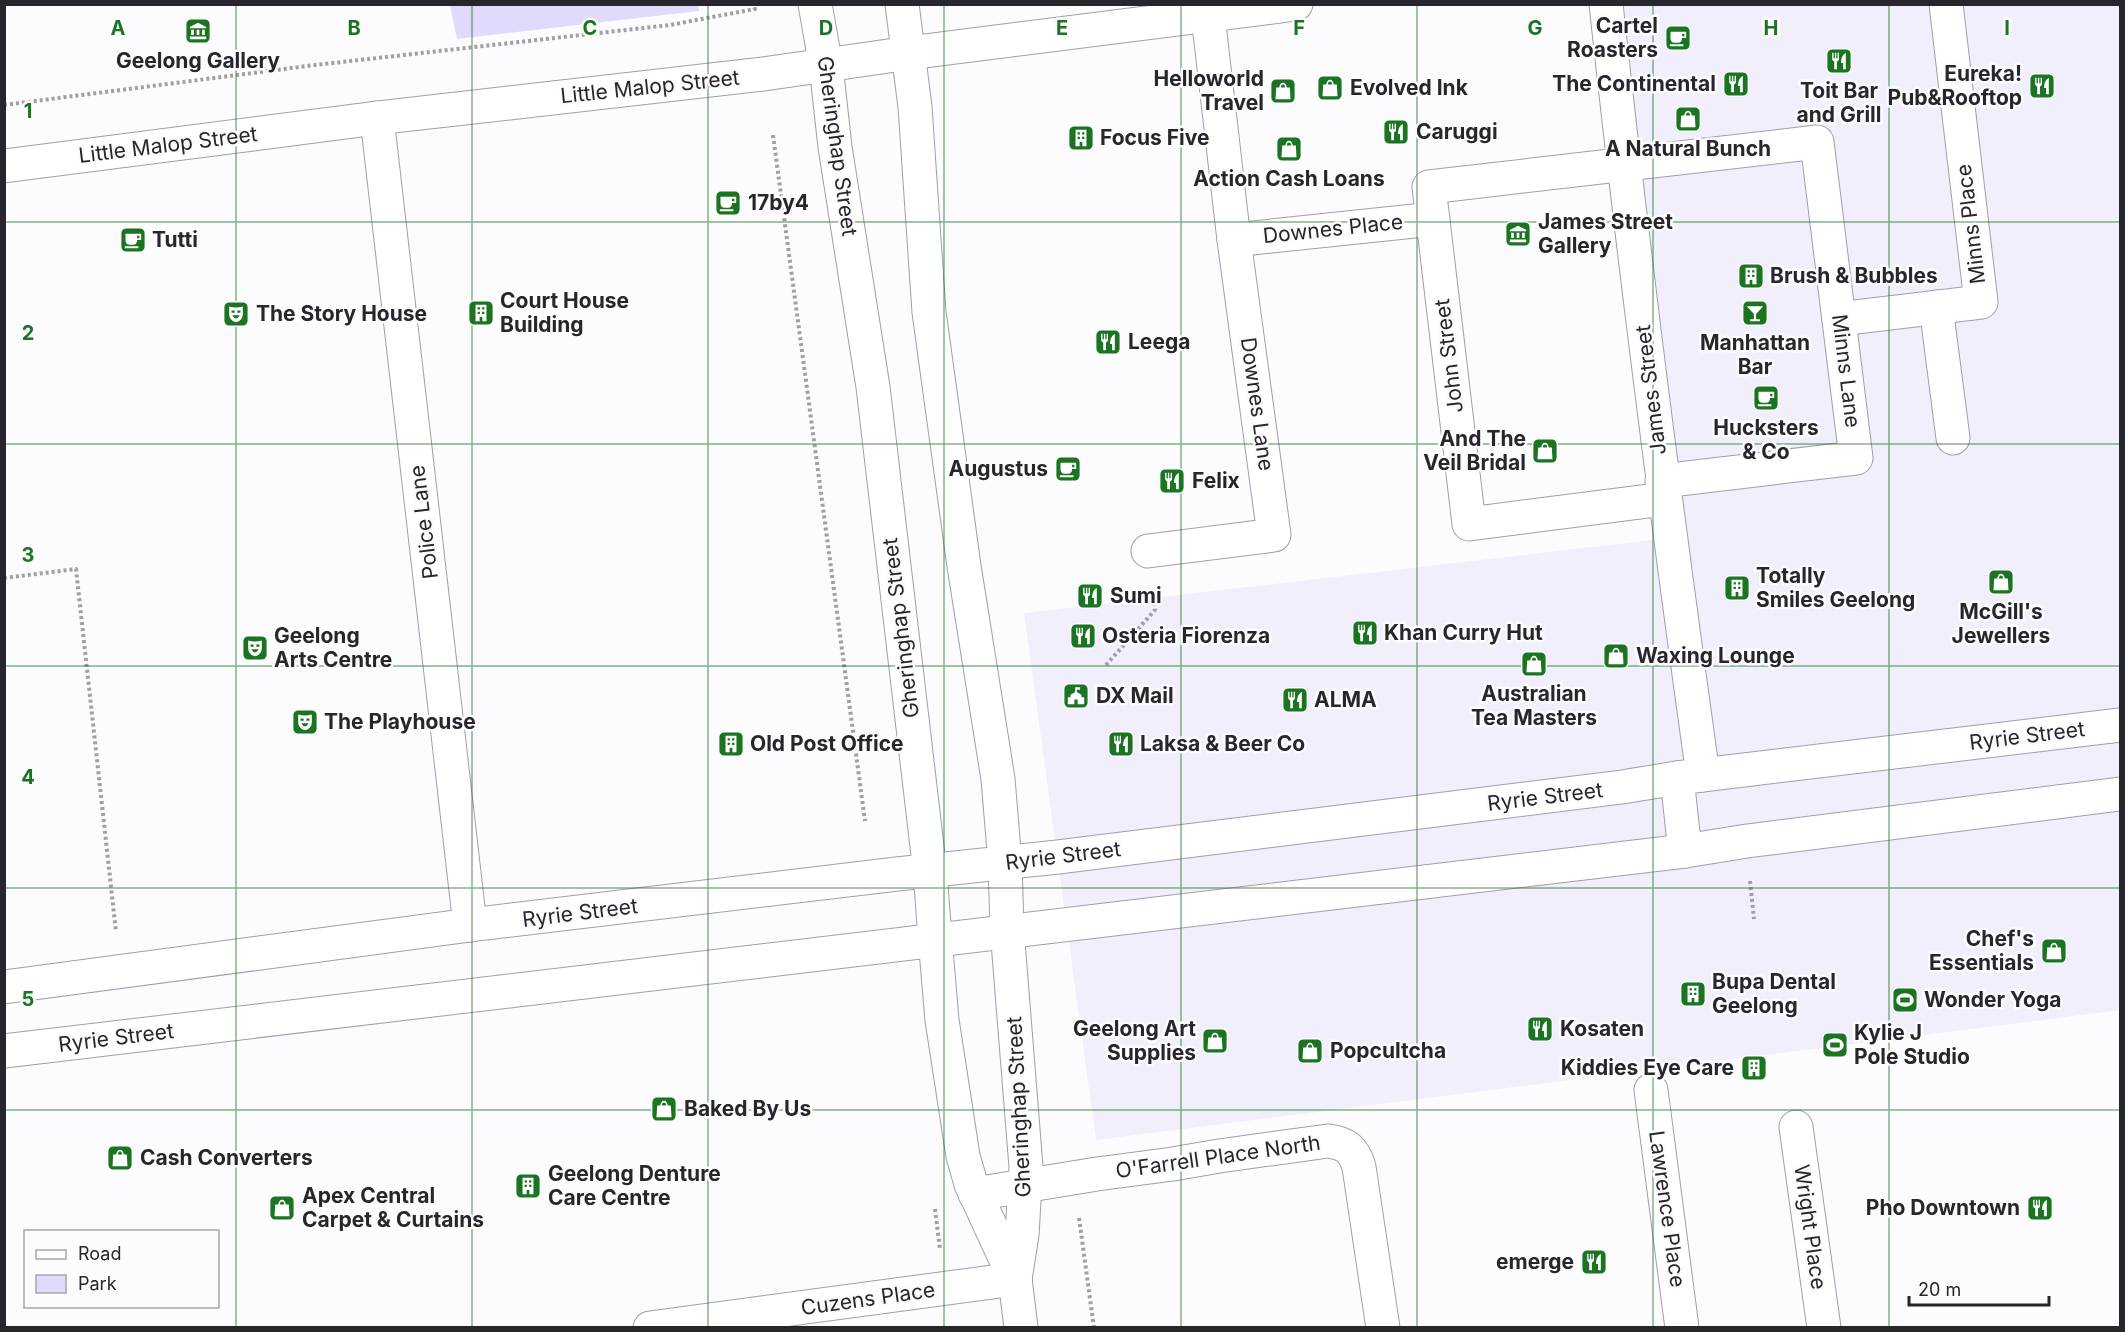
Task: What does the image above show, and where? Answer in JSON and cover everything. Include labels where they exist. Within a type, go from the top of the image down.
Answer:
[{"type":"street","name":"Gheringhap Street","points":[[815,4],[873,387],[930,872],[940,999],[957,1125],[963,1156],[975,1194],[1015,1279]]},
{"type":"street","name":"Gheringhap Street","points":[[902,4],[915,107],[929,312],[964,566],[998,778],[1005,863],[1007,929],[1025,1144],[1026,1185],[1022,1235],[1015,1279],[1021,1328]]},
{"type":"street","name":"Little Malop Street","points":[[4,166],[376,118],[826,66],[909,53],[1296,4]]},
{"type":"street","name":"James Street","points":[[1606,4],[1663,490],[1690,776],[1685,851]]},
{"type":"street","name":"Minns Place","points":[[1839,319],[1980,302],[1946,4]]},
{"type":"street","name":"Downes Lane","points":[[1148,551],[1274,535],[1234,240],[1208,16]]},
{"type":"street","name":"Police Lane","points":[[376,118],[470,925]]},
{"type":"street","name":"Minns Lane","points":[[1623,164],[1817,142],[1839,319],[1856,458],[1663,490]]},
{"type":"street","name":"John Street","points":[[1623,164],[1429,187],[1469,524],[1663,490]]},
{"type":"street","name":"Downes Place","points":[[1234,240],[1433,219]]},
{"type":"street","points":[[1936,307],[1953,438]]},
{"type":"street","name":"Ryrie Street","points":[[4,987],[470,925],[1005,863],[1622,787],[1690,776],[2121,725]]},
{"type":"street","name":"Ryrie Street","points":[[4,1051],[1301,894],[1685,851],[1747,841],[2121,794]]},
{"type":"street","name":"Lawrence Place","points":[[1651,1090],[1683,1328]]},
{"type":"street","name":"Wright Place","points":[[1796,1128],[1824,1328]]},
{"type":"street","name":"O'Farrell Place North","points":[[975,1194],[1219,1156],[1328,1141],[1341,1142],[1351,1149],[1359,1167],[1383,1328]]},
{"type":"street","name":"Cuzens Place","points":[[650,1328],[1015,1279]]},
{"type":"path","points":[[4,105],[315,65],[670,25],[755,9],[753,4]]},
{"type":"path","points":[[773,135],[865,820]]},
{"type":"path","points":[[1106,665],[1155,610],[1148,551]]},
{"type":"path","points":[[4,578],[76,569],[114,921],[122,972]]},
{"type":"shaded area","points":[[1624,5],[2120,5],[2120,1010],[1096,1140],[1024,613],[1678,537]]},
{"type":"green space","points":[[460,4],[698,4],[699,11],[457,39],[450,6]]},
{"type":"place","name":"Geelong Gallery","points":[[198,31]]},
{"type":"place","name":"Cartel Roasters","points":[[1678,38]]},
{"type":"place","name":"Toit Bar and Grill","points":[[1839,61]]},
{"type":"place","name":"The Continental","points":[[1736,84]]},
{"type":"place","name":"Eureka! Pub&Rooftop","points":[[2042,86]]},
{"type":"place","name":"Evolved Ink","points":[[1330,88]]},
{"type":"place","name":"Helloworld Travel","points":[[1283,91]]},
{"type":"place","name":"A Natural Bunch","points":[[1688,119]]},
{"type":"place","name":"Caruggi","points":[[1396,132]]},
{"type":"place","name":"Focus Five","points":[[1081,138]]},
{"type":"place","name":"Action Cash Loans","points":[[1289,149]]},
{"type":"place","name":"17by4","points":[[728,203]]},
{"type":"place","name":"James Street Gallery","points":[[1518,234]]},
{"type":"place","name":"Tutti","points":[[133,240]]},
{"type":"place","name":"Brush & Bubbles","points":[[1751,276]]},
{"type":"place","name":"Court House Building","points":[[481,313]]},
{"type":"place","name":"Manhattan Bar","points":[[1755,313]]},
{"type":"place","name":"The Story House","points":[[236,314]]},
{"type":"place","name":"Leega","points":[[1108,342]]},
{"type":"place","name":"Hucksters & Co","points":[[1766,398]]},
{"type":"place","name":"And The Veil Bridal","points":[[1545,451]]},
{"type":"place","name":"Augustus","points":[[1068,469]]},
{"type":"place","name":"Felix","points":[[1172,481]]},
{"type":"place","name":"McGill's Jewellers","points":[[2001,582]]},
{"type":"place","name":"Totally Smiles Geelong","points":[[1737,588]]},
{"type":"place","name":"Sumi","points":[[1090,596]]},
{"type":"place","name":"Khan Curry Hut","points":[[1365,633]]},
{"type":"place","name":"Osteria Fiorenza","points":[[1083,636]]},
{"type":"place","name":"Geelong Arts Centre","points":[[255,648]]},
{"type":"place","name":"Waxing Lounge","points":[[1616,656]]},
{"type":"place","name":"Australian Tea Masters","points":[[1534,664]]},
{"type":"place","name":"DX Mail","points":[[1076,696]]},
{"type":"place","name":"ALMA","points":[[1295,700]]},
{"type":"place","name":"The Playhouse","points":[[305,722]]},
{"type":"place","name":"Old Post Office","points":[[731,744]]},
{"type":"place","name":"Laksa & Beer Co","points":[[1121,744]]},
{"type":"place","name":"Chef's Essentials","points":[[2054,951]]},
{"type":"place","name":"Bupa Dental Geelong","points":[[1693,994]]},
{"type":"place","name":"Wonder Yoga","points":[[1905,1000]]},
{"type":"place","name":"Kosaten","points":[[1540,1029]]},
{"type":"place","name":"Geelong Art Supplies","points":[[1215,1041]]},
{"type":"place","name":"Kylie J Pole Studio","points":[[1835,1045]]},
{"type":"place","name":"Popcultcha","points":[[1310,1051]]},
{"type":"place","name":"Kiddies Eye Care","points":[[1754,1068]]},
{"type":"place","name":"Baked By Us","points":[[664,1109]]},
{"type":"place","name":"Cash Converters","points":[[120,1158]]},
{"type":"place","name":"Geelong Denture Care Centre","points":[[528,1186]]},
{"type":"place","name":"Apex Central Carpet & Curtains","points":[[282,1208]]},
{"type":"place","name":"Pho Downtown","points":[[2040,1208]]},
{"type":"place","name":"emerge","points":[[1594,1262]]}]
